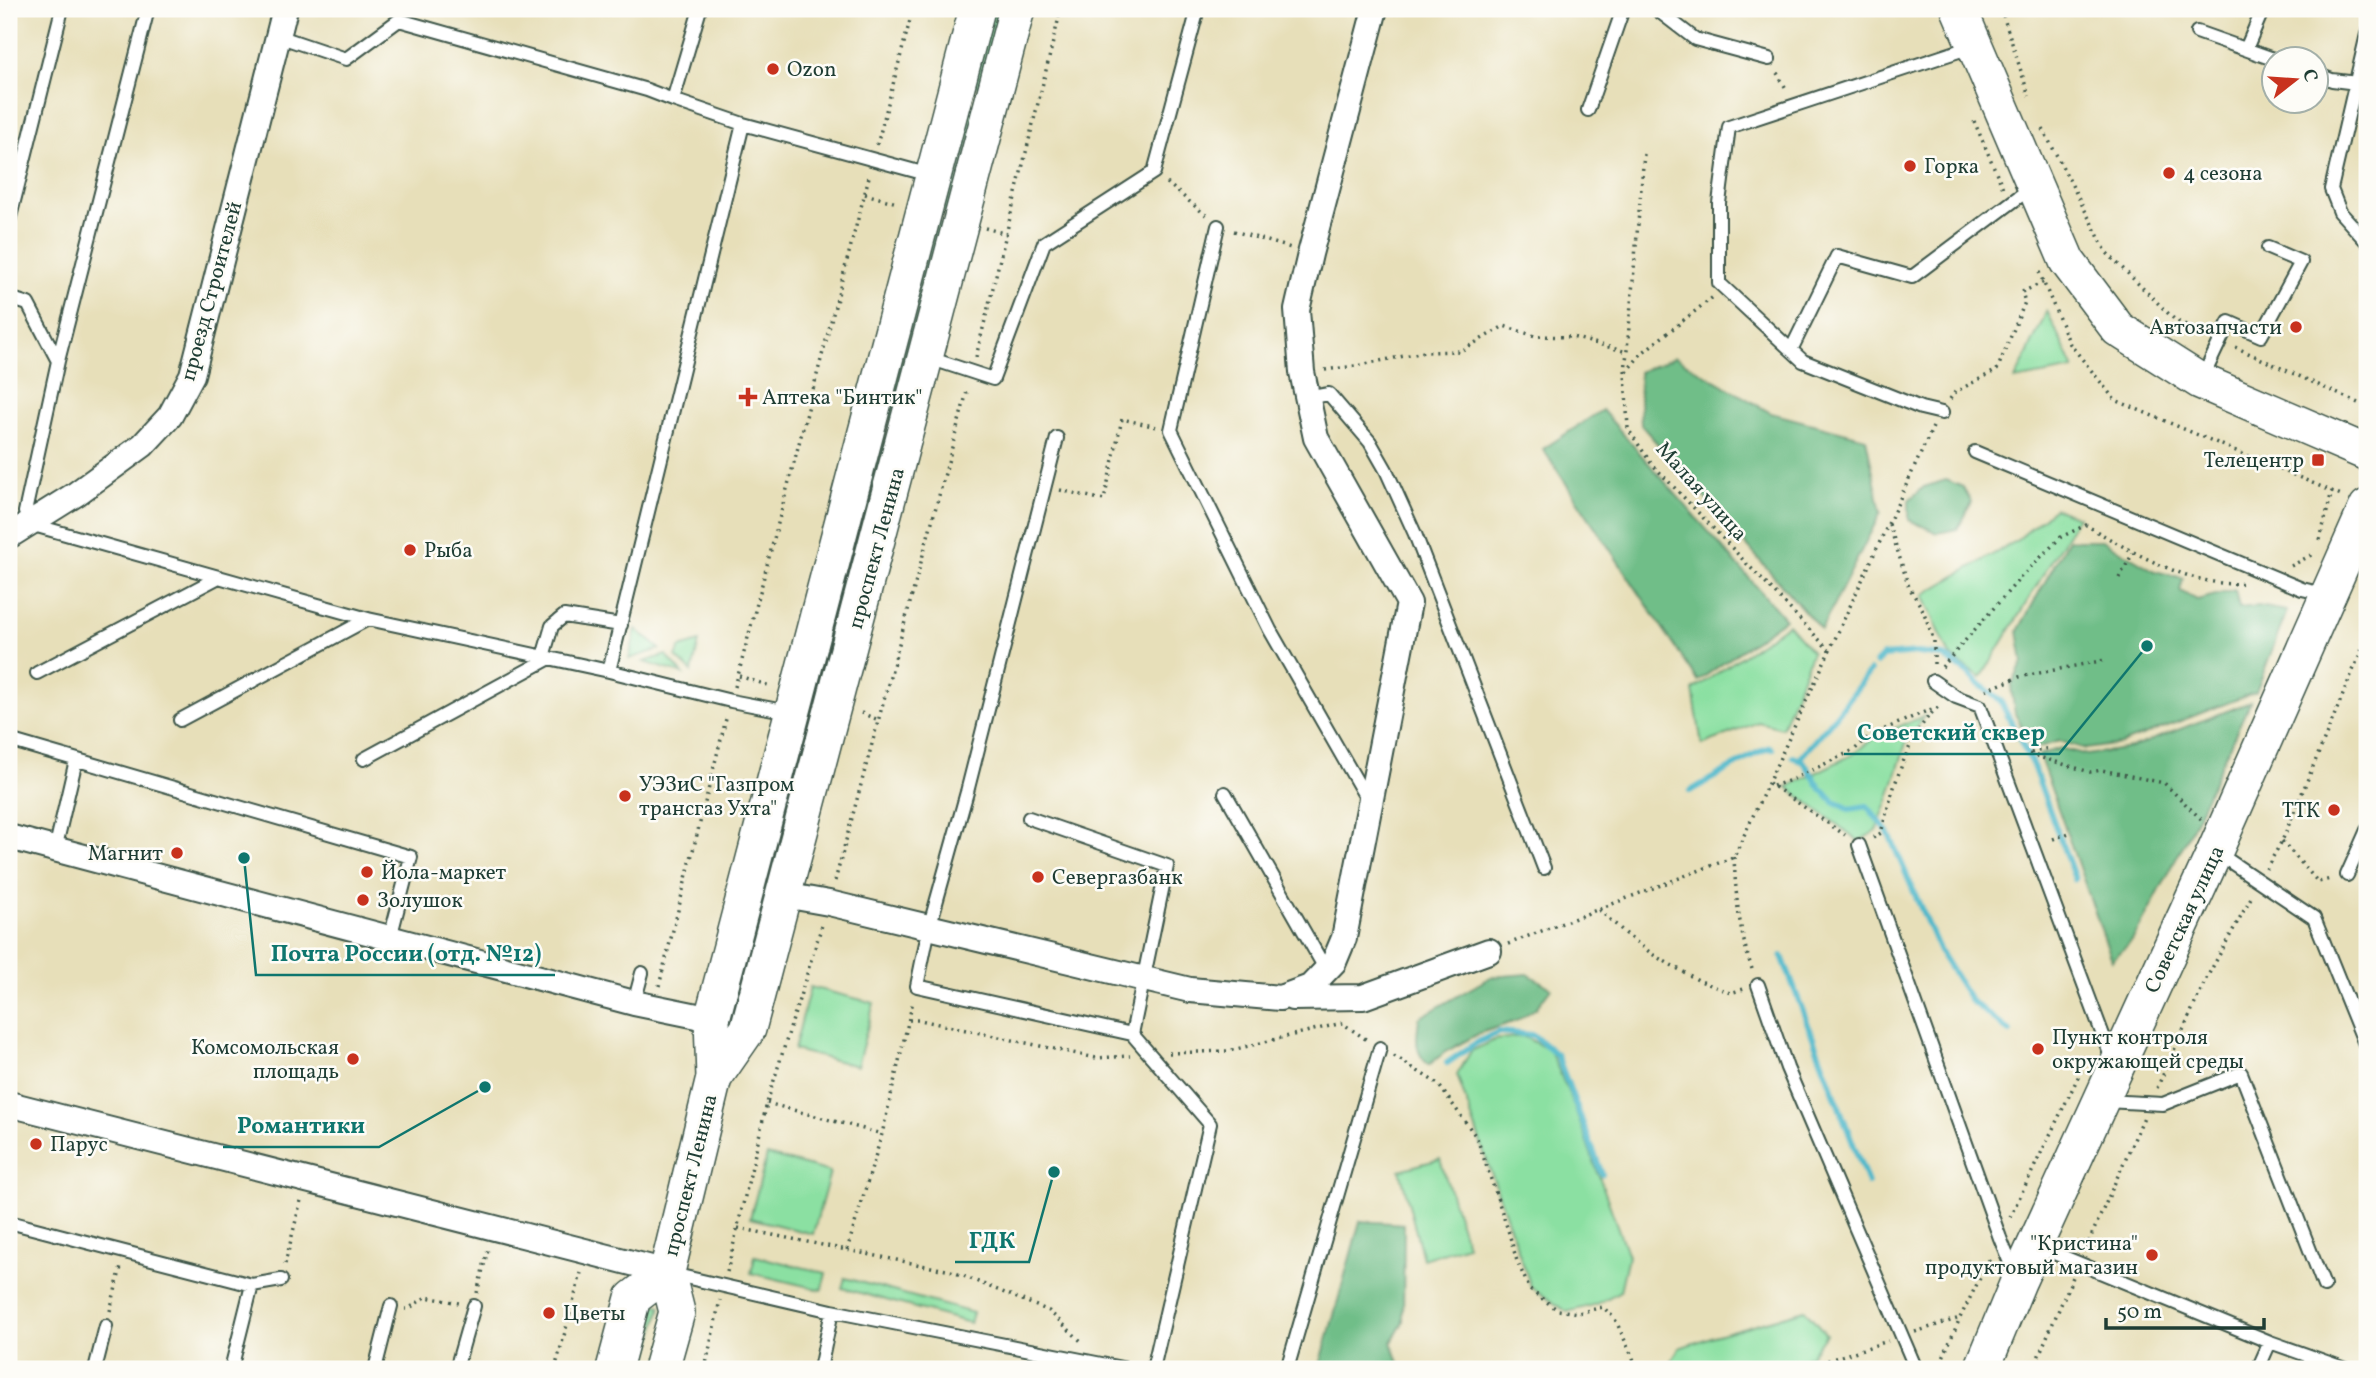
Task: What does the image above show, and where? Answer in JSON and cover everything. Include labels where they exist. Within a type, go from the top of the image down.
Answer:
[{"type":"main road","name":"проспект Ленина","points":[[662,1369],[677,1312],[667,1272],[714,1078],[712,1019],[977,9]]},
{"type":"main road","name":"проспект Ленина","points":[[714,1078],[748,1029],[1017,9]]},
{"type":"main road","points":[[1959,9],[2067,261],[2118,329],[2200,381],[2367,453]]},
{"type":"main road","name":"Советская улица","points":[[1982,1369],[2018,1282],[2115,1068],[2209,836],[2329,595],[2367,507]]},
{"type":"main road","name":"проспект Ленина","points":[[614,1369],[633,1298],[667,1272]]},
{"type":"street","name":"проезд Строителей","points":[[20,530],[143,445],[170,416],[192,375],[285,9]]},
{"type":"street","points":[[1280,998],[1310,987],[1334,962],[1344,938],[1409,603],[1316,438],[1302,372],[1297,310],[1375,9]]},
{"type":"street","points":[[9,837],[633,1003],[712,1019]]},
{"type":"street","points":[[784,895],[829,903],[1190,990],[1280,998],[1363,997],[1489,951]]},
{"type":"street","points":[[9,1104],[667,1272]]},
{"type":"lane","points":[[9,221],[62,9]]},
{"type":"lane","points":[[148,9],[58,361],[20,530],[219,577],[368,619],[793,713]]},
{"type":"lane","points":[[673,100],[700,9]]},
{"type":"lane","points":[[926,357],[993,379],[1044,243],[1154,172],[1198,9]]},
{"type":"lane","points":[[1588,110],[1623,9]]},
{"type":"lane","points":[[1656,9],[1695,39],[1769,59]]},
{"type":"lane","points":[[2246,48],[2263,9]]},
{"type":"lane","points":[[278,36],[346,59],[399,20],[647,90],[743,124],[933,176]]},
{"type":"lane","points":[[2197,32],[2260,54]]},
{"type":"lane","points":[[2367,34],[2331,189],[2340,212],[2367,242]]},
{"type":"lane","points":[[1942,412],[1921,408],[1803,361],[1724,288],[1719,283],[1719,204],[1729,127],[1975,46]]},
{"type":"lane","points":[[2330,79],[2357,83]]},
{"type":"lane","points":[[609,671],[743,124]]},
{"type":"lane","points":[[1791,350],[1837,256],[1912,276],[2035,185]]},
{"type":"lane","points":[[1218,226],[1171,430],[1270,630],[1370,805]]},
{"type":"lane","points":[[2200,381],[2230,323],[2260,336],[2301,262],[2268,248]]},
{"type":"lane","points":[[9,298],[28,303],[58,361]]},
{"type":"lane","points":[[1306,398],[1329,394],[1370,442],[1386,470],[1415,534],[1544,868]]},
{"type":"lane","points":[[1057,438],[929,928],[917,986],[1132,1034],[1210,1124],[1153,1369]]},
{"type":"lane","points":[[1975,452],[2302,589],[2329,595]]},
{"type":"lane","points":[[37,673],[219,577]]},
{"type":"lane","points":[[364,759],[546,657],[552,626],[564,616],[621,625]]},
{"type":"lane","points":[[180,720],[368,619]]},
{"type":"lane","points":[[1933,681],[1956,697],[1980,706],[2115,1068]]},
{"type":"lane","points":[[9,740],[411,857],[390,938]]},
{"type":"lane","points":[[55,850],[76,760]]},
{"type":"lane","points":[[1225,793],[1326,971]]},
{"type":"lane","points":[[1029,818],[1167,866],[1132,1034]]},
{"type":"lane","points":[[2347,875],[2367,830]]},
{"type":"lane","points":[[2209,836],[2260,881],[2314,918],[2367,1049]]},
{"type":"lane","points":[[1859,845],[2018,1282]]},
{"type":"lane","points":[[633,1003],[642,973]]},
{"type":"lane","points":[[1758,985],[1787,1068],[1916,1369]]},
{"type":"lane","points":[[1287,1369],[1380,1048]]},
{"type":"lane","points":[[2100,1101],[2164,1104],[2241,1073],[2324,1286]]},
{"type":"lane","points":[[9,1222],[252,1285],[281,1280]]},
{"type":"lane","points":[[2035,1245],[2270,1342],[2346,1369]]},
{"type":"lane","points":[[667,1272],[832,1311],[1127,1369]]},
{"type":"lane","points":[[231,1369],[252,1285]]},
{"type":"lane","points":[[375,1369],[391,1306]]},
{"type":"lane","points":[[456,1369],[474,1306]]},
{"type":"lane","points":[[820,1369],[832,1311]]},
{"type":"lane","points":[[94,1369],[106,1326]]},
{"type":"lane","points":[[2258,1369],[2270,1342]]},
{"type":"path","points":[[633,1003],[731,701],[913,9]]},
{"type":"path","points":[[705,1369],[767,1103],[829,903],[972,373],[1061,9]]},
{"type":"path","points":[[2001,9],[2029,98]]},
{"type":"path","points":[[1769,59],[1795,105]]},
{"type":"path","points":[[2039,122],[2107,253],[2175,320],[2213,337]]},
{"type":"path","name":"Малая улица","points":[[1644,154],[1626,352],[1628,429],[1651,463],[1830,650]]},
{"type":"path","points":[[1154,172],[1218,226],[1310,254]]},
{"type":"path","points":[[1599,909],[1647,950],[1698,980],[1730,993],[1758,985],[1743,942],[1737,912],[1734,857],[1771,785],[1932,428],[1955,392],[1997,370],[2025,302],[2022,292],[2043,282]]},
{"type":"path","points":[[1625,373],[1642,354],[1724,288]]},
{"type":"path","points":[[1302,372],[1355,366],[1424,352],[1461,351],[1504,326],[1535,336],[1572,337],[1626,352]]},
{"type":"path","points":[[2226,343],[2367,407]]},
{"type":"path","points":[[1044,487],[1104,500],[1122,419],[1171,430]]},
{"type":"path","points":[[1889,522],[1909,587],[1923,610],[1934,641],[1933,681]]},
{"type":"path","points":[[1945,660],[2061,537],[2087,525],[2133,553],[2202,579],[2234,585],[2264,581],[2318,551]]},
{"type":"path","points":[[2119,578],[2133,553]]},
{"type":"path","points":[[2034,1369],[2206,979],[2282,841],[2367,637]]},
{"type":"path","points":[[1992,687],[2019,677],[2105,660]]},
{"type":"path","points":[[1771,785],[1791,780],[1854,750],[1871,734],[1956,697]]},
{"type":"path","points":[[1771,785],[1859,845],[1881,833],[1906,752],[1937,707]]},
{"type":"path","points":[[2049,748],[2029,754],[2090,772],[2102,770],[2164,783],[2209,836]]},
{"type":"path","points":[[2053,839],[2072,832]]},
{"type":"path","points":[[2282,841],[2318,882],[2347,875]]},
{"type":"path","points":[[1489,951],[1734,857]]},
{"type":"path","points":[[847,1250],[882,1134],[917,986]]},
{"type":"path","points":[[909,1020],[920,1020],[1096,1058],[1228,1051],[1342,1023],[1438,1084],[1477,1138],[1517,1261],[1530,1290],[1558,1310],[1577,1313],[1603,1307],[1615,1319],[1638,1369]]},
{"type":"path","points":[[767,1103],[882,1134]]},
{"type":"path","points":[[281,1280],[303,1192],[308,1182]]},
{"type":"path","points":[[737,1228],[951,1271],[1049,1311],[1106,1364]]},
{"type":"path","points":[[391,1306],[408,1309],[426,1297],[474,1306],[491,1240]]},
{"type":"path","points":[[106,1326],[124,1252]]},
{"type":"path","points":[[555,1369],[584,1264]]},
{"type":"path","points":[[1801,1369],[1960,1318]]},
{"type":"green space","points":[[991,9],[1005,9],[985,88],[972,85]]},
{"type":"green space","points":[[966,108],[978,111],[950,213],[938,210]]},
{"type":"green space","points":[[934,222],[946,225],[895,420],[883,417]]},
{"type":"green space","points":[[2047,311],[2074,369],[2015,380]]},
{"type":"green space","points":[[1675,357],[1771,413],[1866,438],[1881,512],[1821,630],[1641,425],[1639,372]]},
{"type":"green space","points":[[1602,410],[1785,619],[1698,681],[1543,449]]},
{"type":"green space","points":[[877,437],[891,441],[824,697],[810,693]]},
{"type":"green space","points":[[1946,480],[1963,487],[1971,502],[1957,529],[1938,533],[1909,520],[1909,500],[1924,487]]},
{"type":"green space","points":[[2055,508],[2078,517],[1981,678],[1950,656],[1923,595],[2016,541]]},
{"type":"green space","points":[[2068,540],[2102,540],[2155,571],[2183,578],[2180,591],[2197,600],[2235,590],[2239,608],[2258,606],[2287,611],[2256,692],[2121,744],[2086,749],[2059,741],[2034,749],[2015,714],[2011,687],[2023,662],[2018,631]]},
{"type":"green space","points":[[1788,624],[1812,652],[1782,728],[1758,722],[1702,745],[1693,690]]},
{"type":"green space","points":[[636,629],[660,649],[629,659]]},
{"type":"green space","points":[[699,642],[692,672],[676,657],[680,648]]},
{"type":"green space","points":[[666,655],[683,674],[644,662]]},
{"type":"green space","points":[[2250,702],[2187,838],[2151,907],[2132,941],[2112,960],[2039,755],[2061,748],[2087,755],[2131,748]]},
{"type":"green space","points":[[805,715],[819,719],[774,893],[761,890],[797,751],[807,753],[812,732],[802,729]]},
{"type":"green space","points":[[1924,716],[1906,743],[1876,831],[1859,841],[1787,787],[1852,755],[1876,736]]},
{"type":"green space","points":[[757,899],[771,903],[738,1028],[723,1024],[734,984],[744,986],[747,971],[738,969]]},
{"type":"green space","points":[[1528,974],[1551,988],[1536,1008],[1516,1021],[1480,1033],[1445,1052],[1429,1065],[1420,1055],[1417,1044],[1419,1018],[1491,977]]},
{"type":"green space","points":[[810,987],[874,1003],[857,1066],[794,1050]]},
{"type":"green space","points":[[1522,1036],[1550,1050],[1572,1101],[1628,1256],[1620,1291],[1597,1304],[1567,1312],[1531,1287],[1457,1075],[1471,1051],[1495,1040]]},
{"type":"green space","points":[[767,1155],[830,1172],[813,1234],[750,1218]]},
{"type":"green space","points":[[1440,1159],[1467,1245],[1423,1259],[1400,1170]]},
{"type":"green space","points":[[1360,1221],[1404,1224],[1403,1322],[1392,1342],[1401,1369],[1319,1369]]},
{"type":"green space","points":[[755,1256],[826,1273],[822,1290],[751,1273]]},
{"type":"green space","points":[[845,1278],[973,1313],[970,1323],[842,1288]]},
{"type":"green space","points":[[648,1302],[661,1306],[645,1369],[630,1369]]},
{"type":"green space","points":[[1805,1310],[1826,1334],[1810,1356],[1770,1369],[1667,1369],[1679,1348]]},
{"type":"waterway","points":[[1876,663],[1883,656],[1918,653],[1943,656],[2000,700],[2033,766],[2075,879]]},
{"type":"waterway","points":[[1798,760],[1870,671]]},
{"type":"waterway","points":[[1690,791],[1755,754],[1770,747],[1772,749]]},
{"type":"waterway","points":[[1793,757],[1804,762],[1821,789],[1834,801],[1849,809],[1867,806],[1888,832],[1940,952],[1971,1001],[2010,1032]]},
{"type":"waterway","points":[[1782,956],[1868,1183]]},
{"type":"waterway","points":[[1447,1063],[1476,1043],[1499,1032],[1533,1035],[1557,1055],[1602,1174]]},
{"type":"place","name":"Ozon","points":[[773,69]]},
{"type":"place","name":"Горка","points":[[1910,166]]},
{"type":"place","name":"4 сезона","points":[[2169,173]]},
{"type":"place","name":"Автозапчасти","points":[[2296,327]]},
{"type":"place","name":"Аптека \"Бинтик\"","points":[[748,397]]},
{"type":"place","name":"Телецентр","points":[[2318,460]]},
{"type":"place","name":"Рыба","points":[[410,550]]},
{"type":"place","name":"Советский сквер","points":[[2147,646]]},
{"type":"place","name":"УЭЗиС \"Газпром трансгаз Ухта\"","points":[[625,796]]},
{"type":"place","name":"ТТК","points":[[2334,810]]},
{"type":"place","name":"Магнит","points":[[177,853]]},
{"type":"place","name":"Почта России (отд. №12)","points":[[244,858]]},
{"type":"place","name":"Йола-маркет","points":[[367,872]]},
{"type":"place","name":"Севергазбанк","points":[[1038,877]]},
{"type":"place","name":"Золушок","points":[[363,900]]},
{"type":"place","name":"Пункт контроля окружающей среды","points":[[2038,1049]]},
{"type":"place","name":"Комсомольская площадь","points":[[353,1059]]},
{"type":"place","name":"Романтики","points":[[485,1087]]},
{"type":"place","name":"Парус","points":[[36,1144]]},
{"type":"place","name":"ГДК","points":[[1054,1172]]},
{"type":"place","name":"\"Кристина\" продуктовый магазин","points":[[2152,1255]]},
{"type":"place","name":"Цветы","points":[[549,1313]]}]
